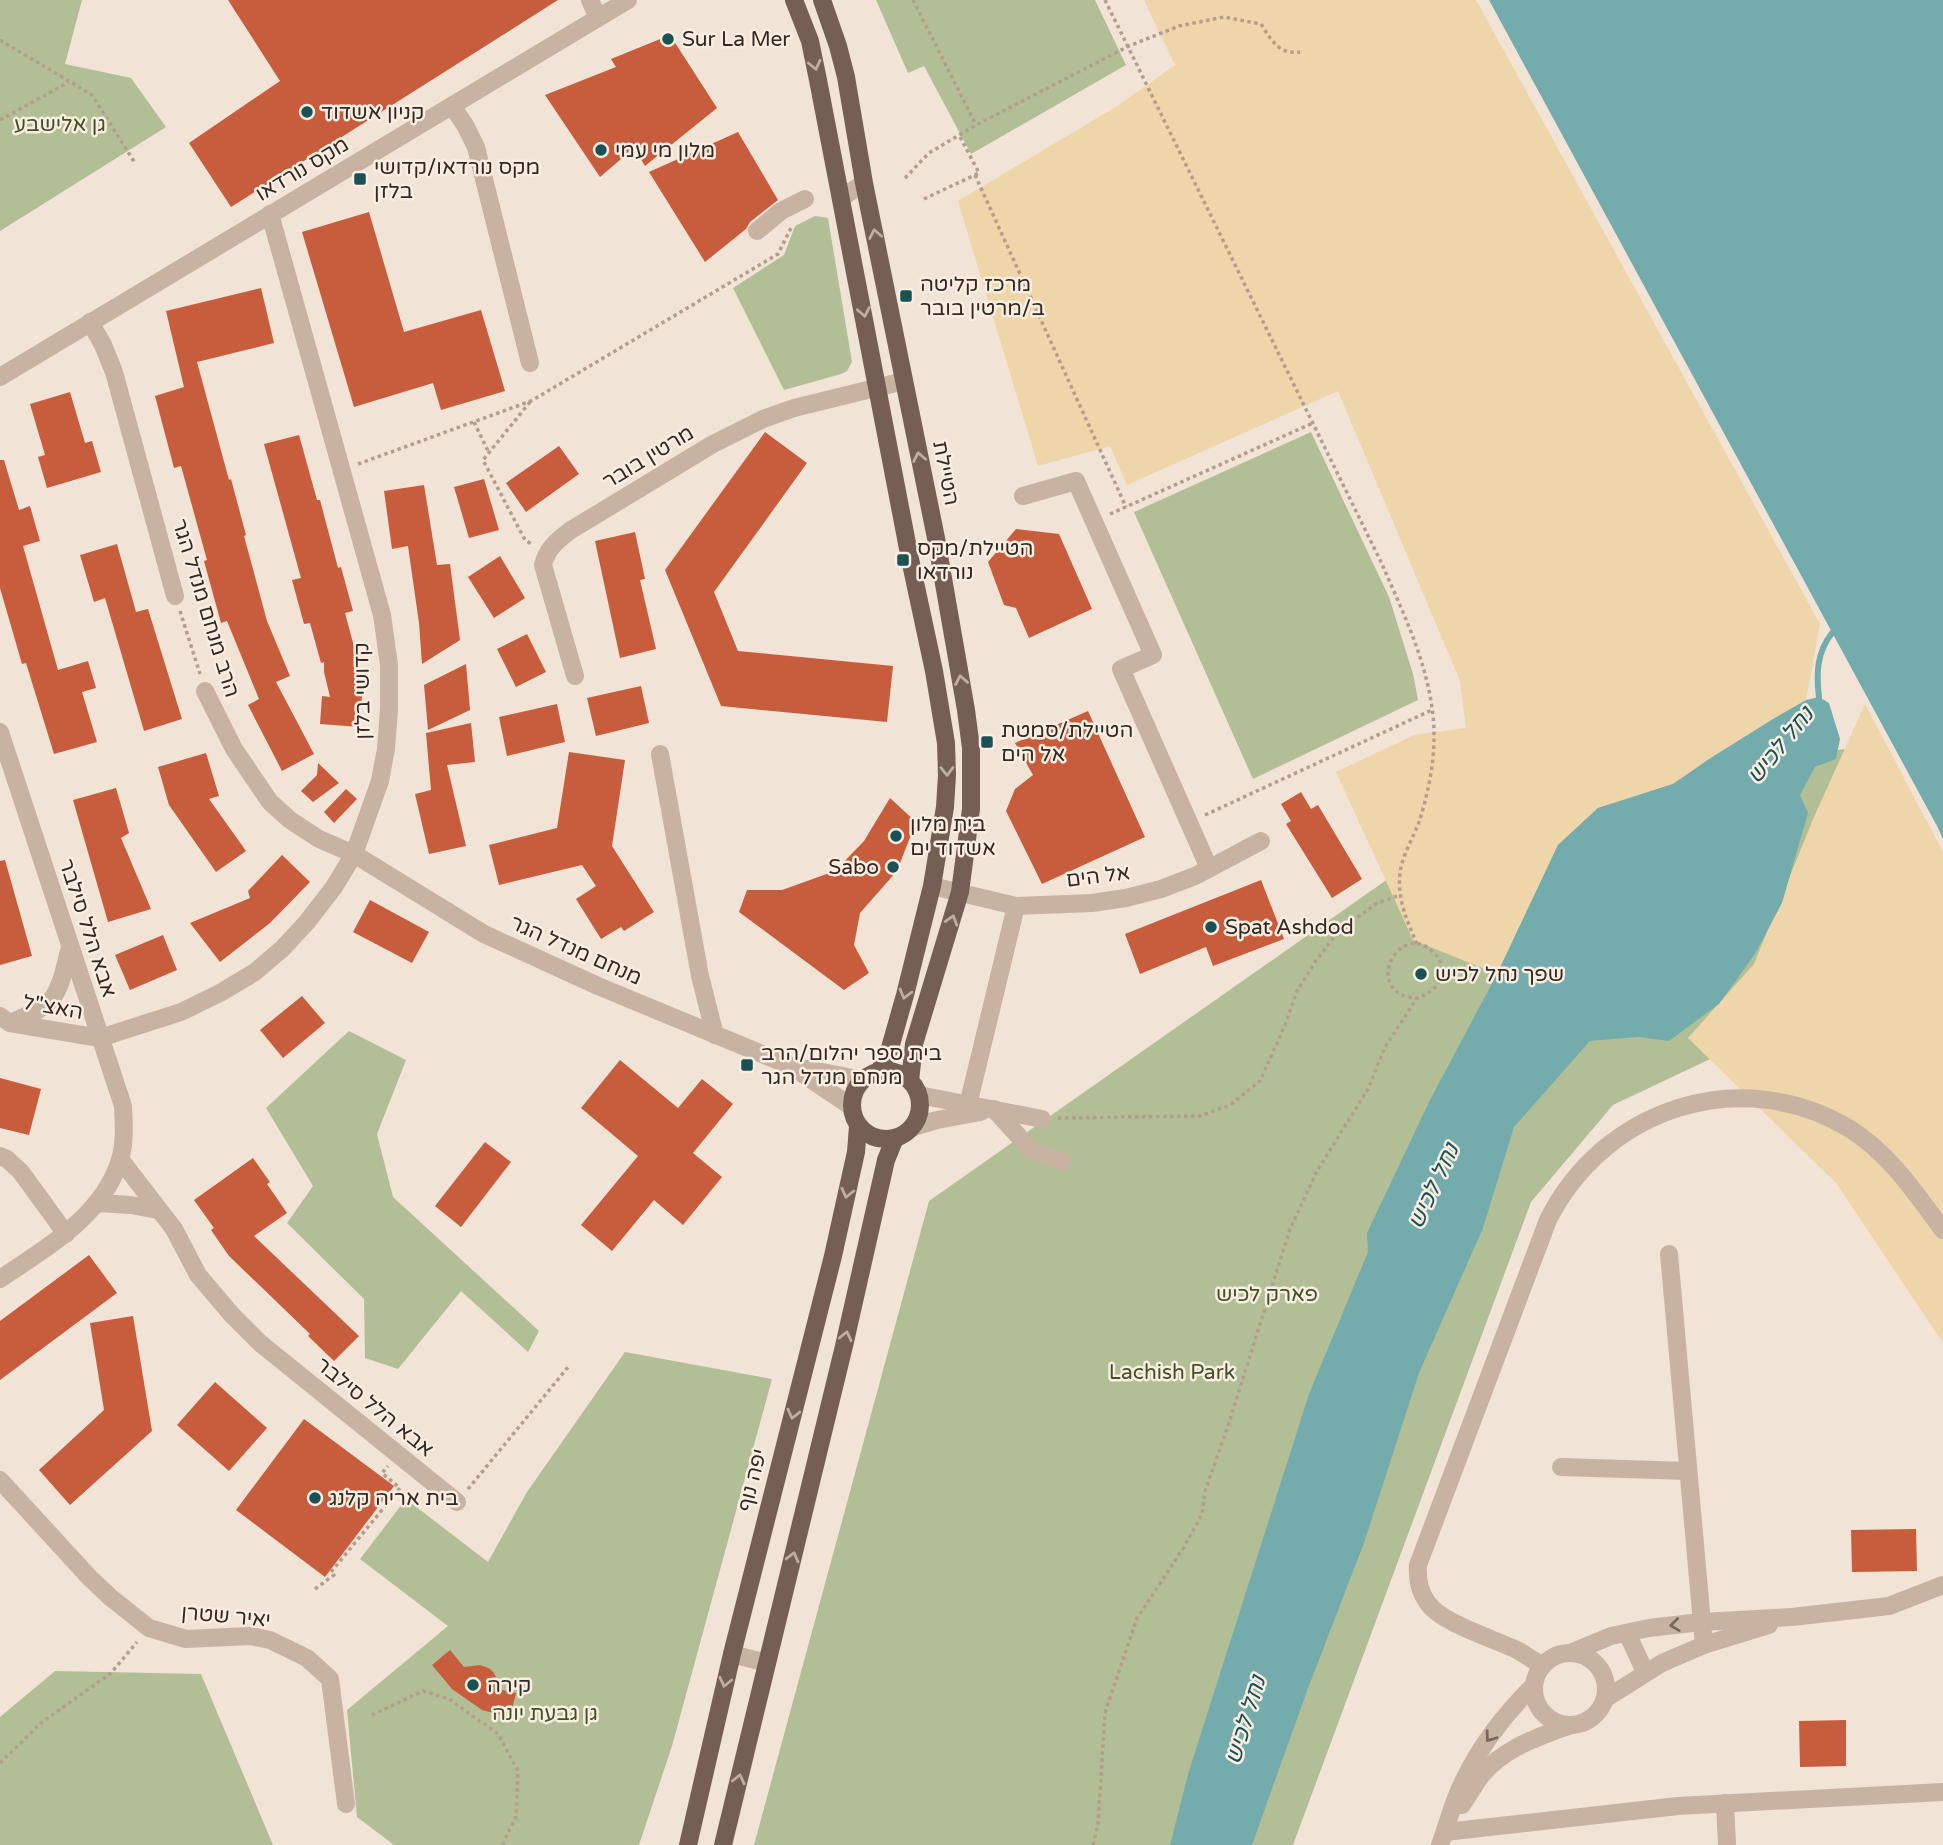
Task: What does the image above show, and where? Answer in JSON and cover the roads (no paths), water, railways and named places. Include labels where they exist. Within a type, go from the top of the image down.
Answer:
[{"type":"main road","points":[[794,0],[810,41],[879,387],[910,559],[937,684],[946,743],[945,807],[932,886],[905,995],[890,1048],[871,1076],[857,1087],[853,1097],[854,1117],[858,1126],[866,1133],[885,1140],[905,1134],[913,1127],[920,1112],[914,1088],[897,1073],[871,1076]]},
{"type":"main road","name":"הטיילת","points":[[822,0],[846,77],[864,183],[936,538],[971,748],[971,809],[960,892],[915,1044],[914,1088]]},
{"type":"main road","name":"יפה נוף","points":[[688,1845],[732,1654],[833,1256],[856,1152],[858,1126]]},
{"type":"main road","points":[[723,1845],[841,1359],[886,1160],[895,1138]]},
{"type":"street","points":[[590,0],[598,18]]},
{"type":"street","name":"מקס נורדאו","points":[[0,377],[628,0]]},
{"type":"street","points":[[452,106],[476,147],[530,363]]},
{"type":"street","points":[[841,198],[864,183]]},
{"type":"street","points":[[757,231],[782,211],[805,199]]},
{"type":"street","name":"קדושי בלזן","points":[[100,1038],[181,1012],[220,993],[255,972],[283,948],[334,887],[354,854],[371,810],[384,760],[389,709],[389,665],[382,615],[270,214]]},
{"type":"street","name":"הרב מנחם מנדל הגר","points":[[90,322],[114,372],[175,596]]},
{"type":"street","name":"מרטין בובר","points":[[575,676],[543,565],[546,554],[555,543],[571,530],[736,431],[794,408],[904,381]]},
{"type":"street","points":[[1023,496],[1076,481],[1153,655],[1121,669],[1209,868]]},
{"type":"street","name":"הרב מנחם מנדל הגר","points":[[205,691],[234,749],[270,802],[290,820],[319,839],[354,854]]},
{"type":"street","name":"אבא הלל סילבר","points":[[0,732],[123,1106],[124,1134],[120,1159],[174,1229],[198,1275],[232,1315],[260,1343],[457,1502]]},
{"type":"street","points":[[660,754],[700,976],[715,1035]]},
{"type":"street","name":"אל הים","points":[[932,886],[1016,906],[1092,903],[1161,889],[1261,841]]},
{"type":"street","name":"מנחם מנדל הגר","points":[[354,854],[484,934],[598,986],[790,1066]]},
{"type":"street","points":[[968,1105],[1016,906]]},
{"type":"street","points":[[5,1019],[37,1009],[50,1000],[59,984],[70,948]]},
{"type":"street","name":"האצ\"ל","points":[[5,1019],[100,1038]]},
{"type":"street","points":[[790,1066],[871,1076]]},
{"type":"street","points":[[790,1066],[852,1107]]},
{"type":"street","points":[[914,1088],[968,1105],[1042,1119]]},
{"type":"street","points":[[1542,1666],[1518,1651],[1432,1609],[1422,1594],[1418,1565],[1548,1220],[1561,1196],[1585,1166],[1621,1135],[1644,1121],[1669,1111],[1717,1100],[1739,1098],[1773,1101],[1824,1116],[1864,1139],[1902,1175],[1943,1230]]},
{"type":"street","points":[[913,1127],[994,1109]]},
{"type":"street","points":[[994,1109],[1031,1150],[1063,1162]]},
{"type":"street","points":[[0,1156],[21,1172],[65,1234]]},
{"type":"street","points":[[0,1279],[65,1234],[97,1203],[120,1159]]},
{"type":"street","points":[[97,1203],[158,1210]]},
{"type":"street","points":[[1669,1254],[1704,1645]]},
{"type":"street","points":[[1561,1467],[1688,1471]]},
{"type":"street","name":"יאיר שטרן","points":[[0,1480],[89,1577],[149,1628],[186,1639],[250,1636],[270,1640],[297,1651],[330,1679],[346,1804]]},
{"type":"street","points":[[1571,1725],[1560,1724],[1543,1714],[1534,1695],[1534,1685],[1542,1666],[1560,1655],[1611,1636],[1649,1628],[1889,1606],[1943,1585]]},
{"type":"street","points":[[1605,1699],[1662,1663],[1704,1645],[1792,1617]]},
{"type":"street","points":[[1627,1633],[1645,1672]]},
{"type":"street","points":[[1442,1838],[1481,1776],[1495,1761],[1512,1749],[1538,1737],[1582,1723],[1600,1709],[1606,1688],[1599,1667],[1590,1659],[1570,1653]]},
{"type":"street","points":[[732,1654],[767,1663]]},
{"type":"street","points":[[1442,1838],[1464,1779],[1479,1752],[1513,1705],[1534,1685]]},
{"type":"street","points":[[1442,1838],[1678,1806],[1943,1792]]},
{"type":"street","points":[[1725,1803],[1727,1845]]},
{"type":"water","points":[[1489,0],[1943,0],[1943,839],[1937,826]]},
{"type":"water","points":[[1819,697],[1829,703],[1840,739],[1836,759],[1815,767],[1800,795],[1808,813],[1782,903],[1755,954],[1719,1004],[1669,1041],[1638,1037],[1590,1041],[1514,1127],[1483,1228],[1419,1373],[1364,1543],[1252,1845],[1170,1845],[1189,1771],[1309,1394],[1368,1252],[1367,1233],[1430,1100],[1497,974],[1558,845],[1598,808],[1673,784],[1773,719],[1806,700]]},
{"type":"waterway","name":"נחל לכיש","points":[[1819,697],[1819,663],[1823,648],[1832,633]]},
{"type":"place","name":"Sur La Mer","points":[[668,39]]},
{"type":"place","name":"קניון אשדוד","points":[[307,112]]},
{"type":"place","name":"מלון מי עמי","points":[[601,150]]},
{"type":"place","name":"מקס נורדאו/קדושי בלזן","points":[[360,179]]},
{"type":"place","name":"מרכז קליטה ב/מרטין בובר","points":[[906,296]]},
{"type":"place","name":"הטיילת/מקס נורדאו","points":[[903,560]]},
{"type":"place","name":"הטיילת/סמטת אל הים","points":[[987,742]]},
{"type":"place","name":"בית מלון אשדוד ים","points":[[896,836]]},
{"type":"place","name":"Sabo","points":[[893,867]]},
{"type":"place","name":"Spat Ashdod","points":[[1211,927]]},
{"type":"place","name":"שפך נחל לכיש","points":[[1421,974]]},
{"type":"place","name":"בית ספר יהלום/הרב מנחם מנדל הגר","points":[[747,1065]]},
{"type":"place","name":"בית אריה קלנג","points":[[315,1498]]},
{"type":"place","name":"קירה","points":[[473,1685]]},
{"type":"park label","name":"גן אלישבע","points":[[60,124]]},
{"type":"park label","name":"פארק לכיש","points":[[1267,1294]]},
{"type":"park label","name":"Lachish Park","points":[[1172,1372]]},
{"type":"park label","name":"גן גבעת יונה","points":[[545,1713]]}]
